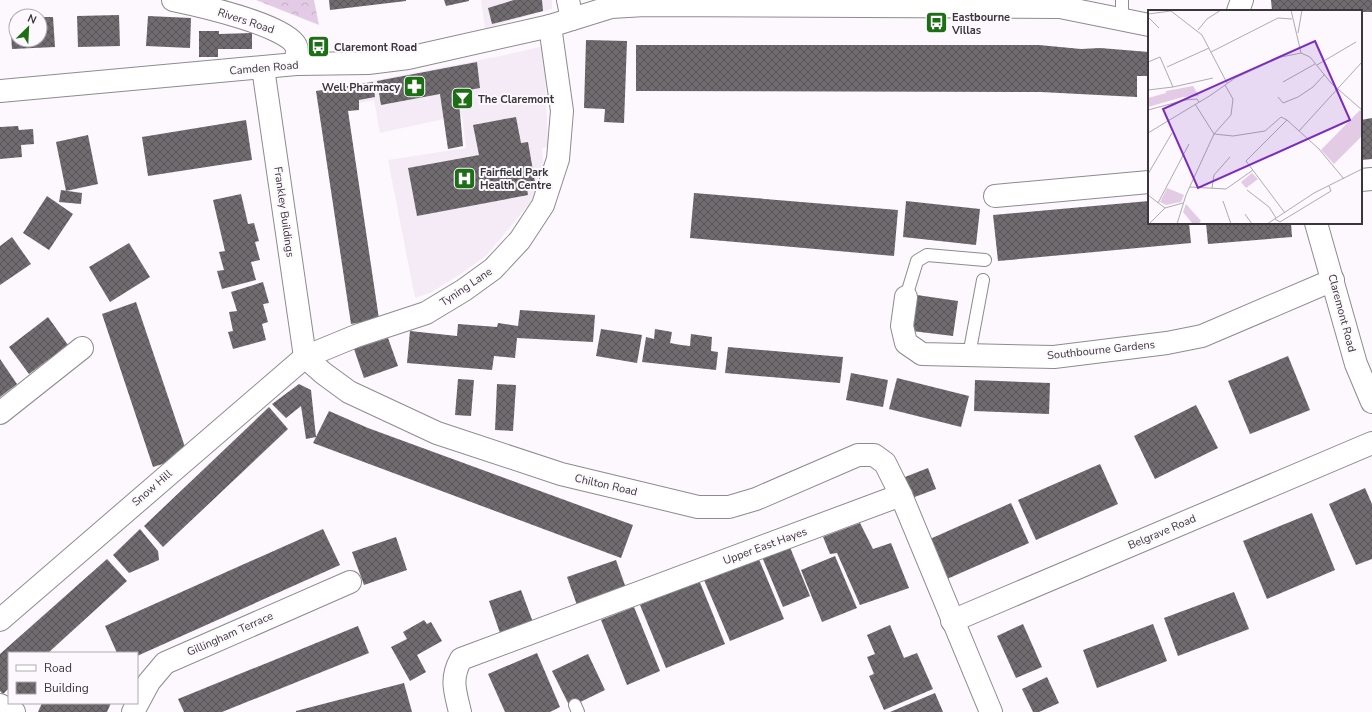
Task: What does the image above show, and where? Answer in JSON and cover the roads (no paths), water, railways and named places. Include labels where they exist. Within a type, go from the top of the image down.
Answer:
[{"type":"street","name":"Rivers Road","points":[[173,0],[248,20],[290,37],[297,47],[296,64]]},
{"type":"street","points":[[1238,10],[1242,0]]},
{"type":"street","name":"Camden Road","points":[[0,91],[296,64],[368,63],[408,58],[550,26],[570,10],[645,5],[1060,7],[1122,9],[1148,24]]},
{"type":"street","name":"Tyning Lane","points":[[305,357],[356,336],[426,313],[464,290],[493,269],[520,240],[543,205],[558,159],[562,111],[550,26]]},
{"type":"street","name":"Frankley Buildings","points":[[263,68],[305,357]]},
{"type":"street","points":[[1362,180],[1372,179]]},
{"type":"street","points":[[995,196],[1148,182]]},
{"type":"street","name":"Claremont Road","points":[[1316,224],[1356,364],[1372,402]]},
{"type":"street","name":"Southbourne Gardens","points":[[906,297],[902,326],[906,343],[922,354],[1054,357],[1167,343],[1202,336],[1333,280]]},
{"type":"street","points":[[0,413],[82,348]]},
{"type":"street","name":"Chilton Road","points":[[305,357],[323,373],[349,392],[437,433],[561,474],[698,507],[729,508],[756,499],[858,455],[874,455],[885,463],[901,495]]},
{"type":"street","name":"Snow Hill","points":[[0,620],[305,357]]},
{"type":"street","name":"Belgrave Road","points":[[952,621],[1372,443]]},
{"type":"street","points":[[901,495],[991,712]]},
{"type":"street","name":"Upper East Hayes","points":[[460,712],[453,684],[455,670],[461,659],[901,495]]},
{"type":"street","name":"Gillingham Terrace","points":[[138,703],[149,682],[165,663],[350,582]]},
{"type":"street","points":[[0,705],[14,712]]},
{"type":"lane","points":[[906,297],[917,261],[927,255],[985,260]]},
{"type":"lane","points":[[969,355],[983,280]]},
{"type":"place","name":"Eastbourne Villas","points":[[936,23]]},
{"type":"place","name":"Claremont Road","points":[[318,47]]},
{"type":"place","name":"Well Pharmacy","points":[[415,87]]},
{"type":"place","name":"The Claremont","points":[[462,99]]},
{"type":"place","name":"Fairfield Park Health Centre","points":[[464,178]]}]
